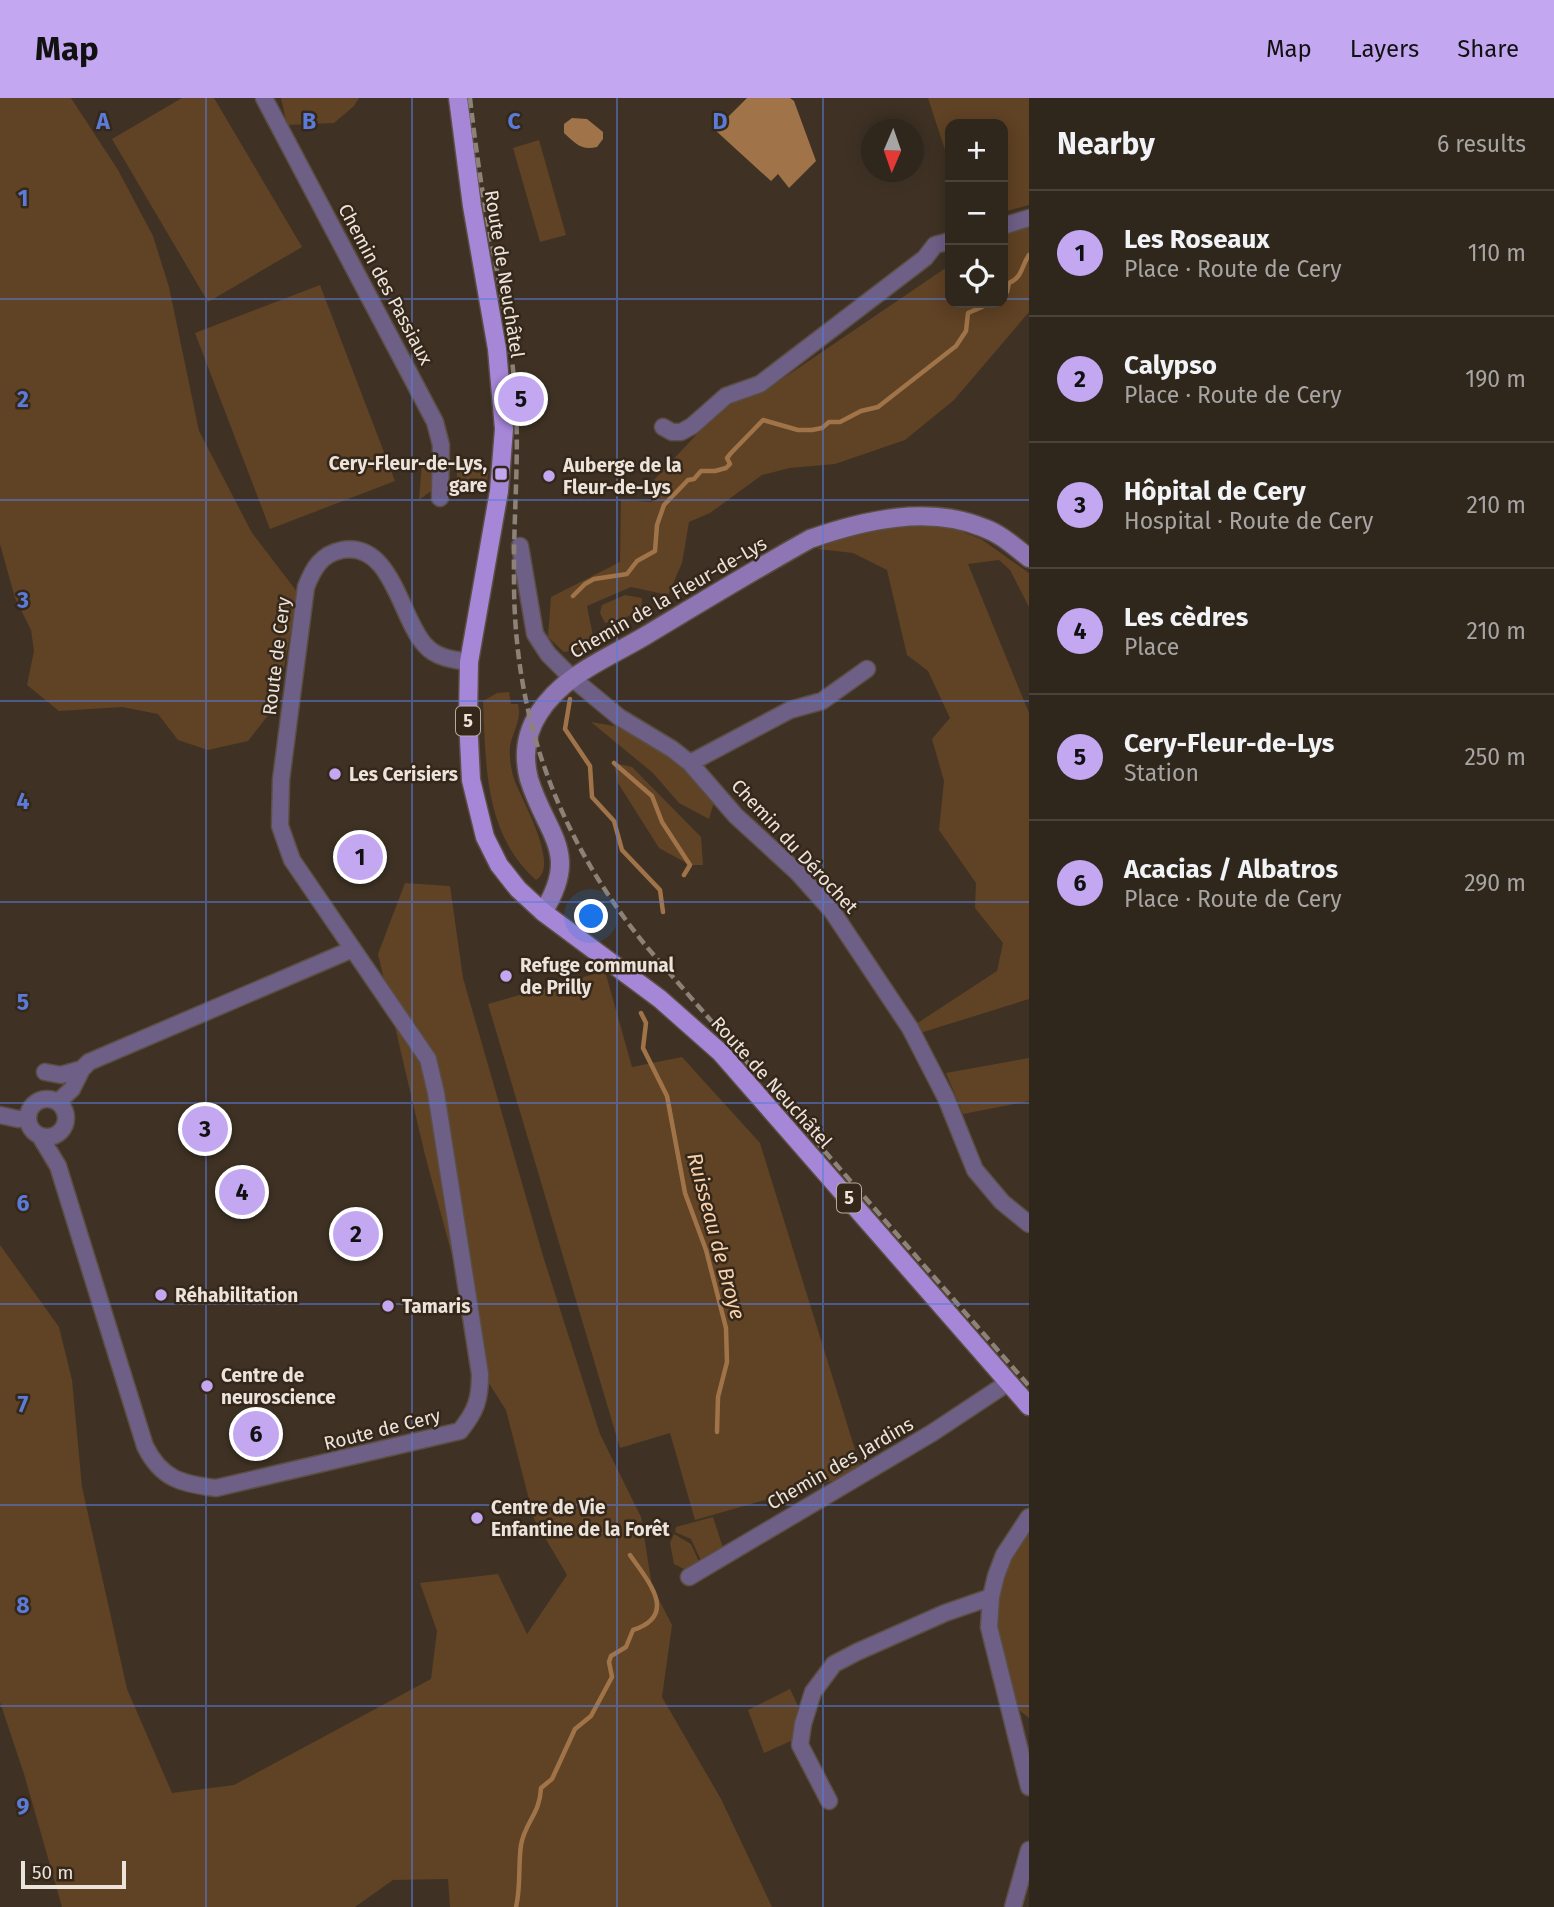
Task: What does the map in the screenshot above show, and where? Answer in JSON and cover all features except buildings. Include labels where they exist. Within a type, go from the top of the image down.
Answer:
[{"type":"main road","name":"Route de Neuchâtel","points":[[458,98],[472,206],[497,349],[503,429],[499,491],[469,662],[471,780],[485,838],[499,865],[518,889],[543,912],[660,999],[721,1053],[1029,1406]]},
{"type":"street","name":"Chemin des Passiaux","points":[[264,98],[435,422],[441,445],[440,498]]},
{"type":"street","points":[[1008,224],[1029,218]]},
{"type":"street","points":[[663,427],[672,432],[681,432],[692,426],[726,396],[760,384],[925,258],[935,246],[945,243]]},
{"type":"street","name":"Chemin de la Fleur-de-Lys","points":[[543,912],[560,879],[560,854],[530,782],[526,749],[530,730],[540,712],[572,678],[810,539],[836,530],[909,517],[946,517],[987,529],[1029,558]]},
{"type":"street","name":"Chemin du Dérochet","points":[[520,546],[535,634],[549,656],[619,717],[673,749],[690,763],[736,816],[797,872],[832,911],[910,1028],[946,1098],[975,1170],[1002,1202],[1029,1224]]},
{"type":"street","name":"Route de Cery","points":[[40,1136],[58,1166],[145,1446],[162,1470],[184,1484],[216,1488],[460,1432],[472,1416],[480,1397],[480,1374],[436,1093],[428,1059],[292,860],[280,826],[281,780],[306,587],[314,568],[323,558],[335,551],[346,549],[370,555],[390,580],[422,643],[432,653],[469,662]]},
{"type":"street","points":[[690,763],[790,710],[822,701],[866,669]]},
{"type":"street","points":[[58,1102],[72,1089],[82,1069],[89,1062],[353,949]]},
{"type":"street","points":[[45,1072],[61,1075],[82,1069]]},
{"type":"street","points":[[51,1099],[58,1102],[66,1115],[65,1126],[57,1135],[46,1138],[40,1136],[31,1129],[27,1118],[31,1107],[40,1100],[51,1099]]},
{"type":"street","points":[[0,1115],[27,1118]]},
{"type":"street","name":"Chemin des Jardins","points":[[689,1577],[932,1433],[1009,1382]]},
{"type":"street","points":[[1029,1517],[1004,1555],[991,1597],[991,1640],[1029,1787]]},
{"type":"street","points":[[829,1801],[800,1745],[813,1692],[834,1664],[945,1613],[991,1597]]},
{"type":"street","points":[[1013,1907],[1029,1850]]},
{"type":"shaded area","points":[[0,98],[71,98],[118,170],[153,236],[169,287],[199,431],[252,533],[298,593],[277,704],[248,741],[208,750],[178,740],[158,714],[122,707],[59,711],[27,685],[34,651],[31,630],[15,598],[0,544]]},
{"type":"shaded area","points":[[182,98],[214,98],[302,247],[208,302],[112,139]]},
{"type":"shaded area","points":[[281,98],[359,98],[354,106],[334,123],[287,125]]},
{"type":"shaded area","points":[[747,98],[790,98],[794,101],[816,161],[789,188],[778,174],[771,181],[715,130]]},
{"type":"shaded area","points":[[928,98],[1029,98],[1029,205],[1008,211],[1008,119],[945,119],[945,150]]},
{"type":"shaded area","points":[[572,118],[587,119],[603,132],[603,139],[597,147],[582,147],[564,133],[564,124]]},
{"type":"shaded area","points":[[539,140],[566,235],[540,242],[513,148]]},
{"type":"shaded area","points":[[1029,226],[1029,312],[954,400],[905,440],[835,464],[790,468],[762,475],[710,513],[689,522],[682,563],[668,595],[631,587],[587,606],[594,641],[579,650],[564,652],[548,637],[551,597],[620,562],[621,500],[652,502],[654,480],[726,403],[766,390],[945,268],[945,308],[1008,308],[1008,232]]},
{"type":"shaded area","points":[[320,285],[395,481],[270,529],[195,333]]},
{"type":"shaded area","points":[[432,461],[431,491],[419,500],[422,463]]},
{"type":"shaded area","points":[[457,463],[486,467],[489,470],[486,486],[481,489],[457,489]]},
{"type":"shaded area","points":[[908,521],[943,524],[981,539],[1029,573],[1029,607],[1010,570],[999,560],[968,564],[1029,713],[1029,999],[917,1034],[913,1026],[997,971],[1003,943],[975,908],[976,883],[939,830],[944,781],[932,739],[950,718],[928,671],[907,655],[887,570],[853,553],[818,549],[856,529]]},
{"type":"shaded area","points":[[625,595],[642,598],[641,609],[625,618],[605,623],[600,613],[602,605]]},
{"type":"shaded area","points":[[509,692],[511,704],[518,704],[519,710],[510,746],[512,771],[542,847],[543,872],[536,880],[519,862],[506,842],[497,820],[487,774],[483,701],[497,693]]},
{"type":"shaded area","points":[[591,722],[620,727],[676,760],[714,802],[709,819],[679,803],[653,773]]},
{"type":"shaded area","points":[[614,763],[632,767],[701,837],[703,865],[690,865],[659,848],[618,783]]},
{"type":"shaded area","points":[[405,883],[450,886],[463,978],[543,1256],[600,1434],[641,1517],[652,1586],[672,1625],[662,1697],[721,1799],[772,1907],[450,1907],[448,1879],[393,1880],[355,1907],[62,1907],[24,1774],[0,1702],[0,1245],[59,1327],[72,1380],[82,1487],[127,1689],[172,1793],[234,1785],[431,1679],[437,1631],[420,1583],[498,1574],[527,1634],[567,1575],[534,1519],[506,1410],[485,1377],[425,1155],[378,954]]},
{"type":"shaded area","points":[[605,971],[632,1067],[682,1057],[760,1143],[861,1469],[837,1484],[831,1481],[695,1520],[670,1433],[620,1448],[488,1004]]},
{"type":"shaded area","points":[[1029,1058],[1029,1101],[963,1114],[946,1073]]},
{"type":"shaded area","points":[[713,1517],[724,1551],[702,1563],[691,1539],[675,1532],[676,1527]]},
{"type":"shaded area","points":[[1029,1529],[1029,1718],[1014,1706],[994,1613],[1004,1569]]},
{"type":"shaded area","points":[[674,1534],[691,1544],[700,1564],[688,1571],[674,1564],[670,1543]]},
{"type":"shaded area","points":[[790,1689],[800,1710],[793,1740],[764,1753],[748,1710]]},
{"type":"waterway","name":"Ruisseau de Broye","points":[[1008,288],[1029,255]]},
{"type":"waterway","name":"Ruisseau de Broye","points":[[573,596],[594,579],[627,574],[637,561],[655,551],[657,525],[664,505],[688,480],[694,479],[701,471],[726,468],[730,464],[727,458],[763,420],[798,430],[812,430],[878,407],[956,346],[966,331],[968,313],[980,308]]},
{"type":"waterway","name":"Ruisseau de Broye","points":[[570,699],[565,729],[590,766],[592,797],[614,821],[622,850],[660,890],[663,912]]},
{"type":"waterway","points":[[614,763],[652,796],[662,822],[690,865],[684,875]]},
{"type":"waterway","name":"Ruisseau de Broye","points":[[641,1013],[646,1023],[643,1048],[667,1096],[685,1193],[706,1250],[726,1328],[727,1362],[718,1397],[717,1432]]},
{"type":"waterway","points":[[516,1907],[521,1845],[538,1805],[541,1788],[552,1779],[575,1729],[591,1716],[612,1677],[609,1662],[611,1656],[626,1647],[633,1630],[647,1624],[657,1607],[651,1586],[630,1555]]},
{"type":"railway","points":[[470,98],[483,197],[508,330],[515,391],[517,438],[514,581],[522,682],[547,776],[566,820],[615,905],[646,946],[1029,1386]]},
{"type":"place","name":"Cery-Fleur-de-Lys","points":[[521,399]]},
{"type":"place","name":"Cery-Fleur-de-Lys, gare","points":[[501,474]]},
{"type":"place","name":"Auberge de la Fleur-de-Lys","points":[[549,476]]},
{"type":"place","name":"Les Cerisiers","points":[[335,774]]},
{"type":"place","name":"Les Roseaux","points":[[360,857]]},
{"type":"place","name":"Refuge communal de Prilly","points":[[506,976]]},
{"type":"place","name":"Hôpital de Cery","points":[[205,1129]]},
{"type":"place","name":"Les cèdres","points":[[242,1192]]},
{"type":"place","name":"Calypso","points":[[356,1234]]},
{"type":"place","name":"Réhabilitation","points":[[161,1295]]},
{"type":"place","name":"Tamaris","points":[[388,1306]]},
{"type":"place","name":"Centre de neuroscience","points":[[207,1386]]},
{"type":"place","name":"Acacias / Albatros","points":[[256,1434]]},
{"type":"place","name":"Centre de Vie Enfantine de la Forêt","points":[[477,1518]]}]
